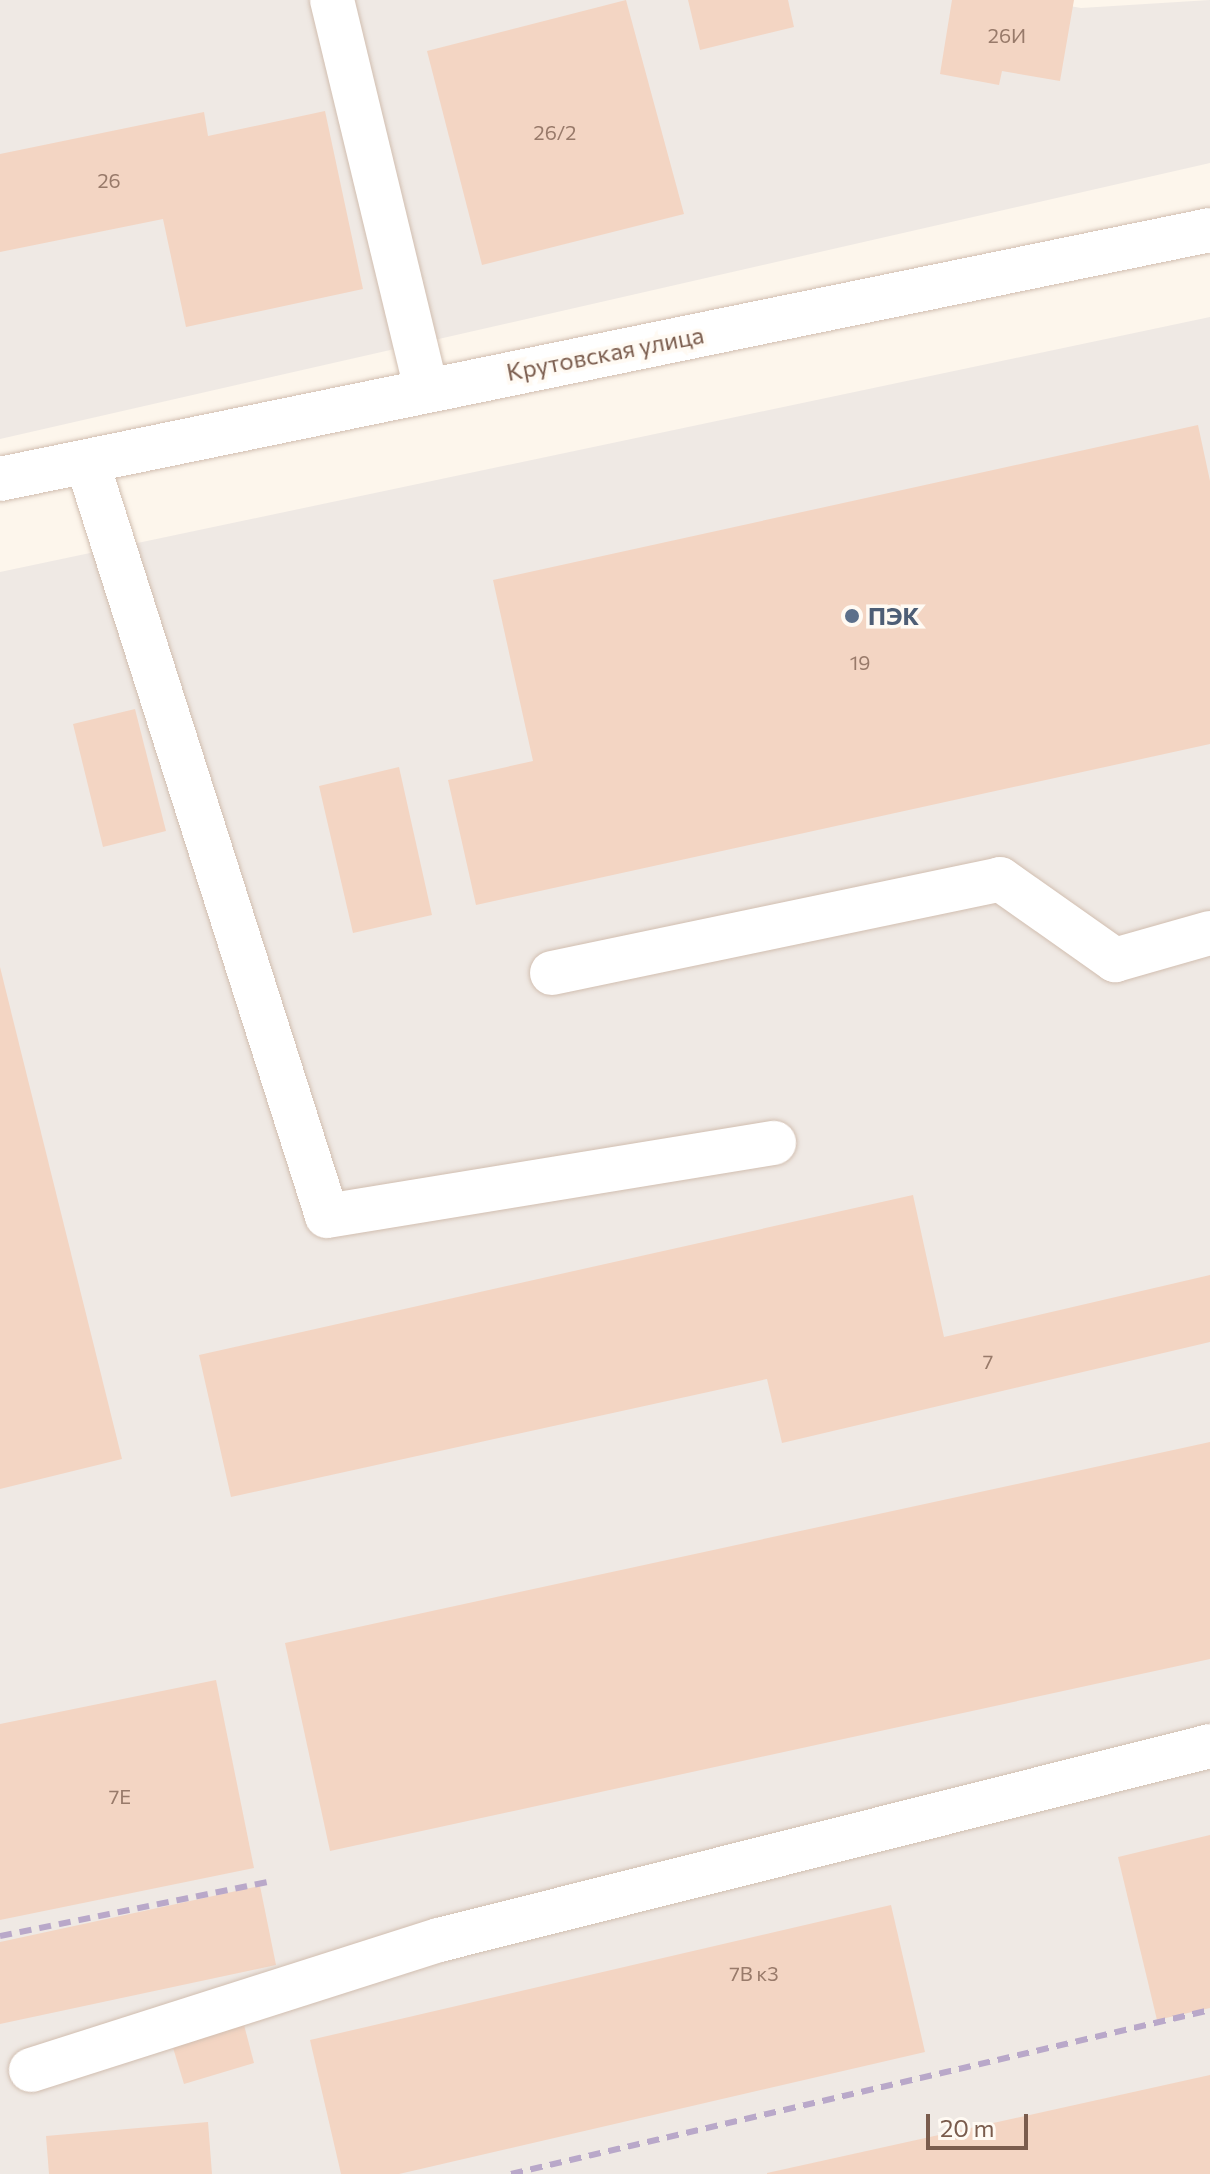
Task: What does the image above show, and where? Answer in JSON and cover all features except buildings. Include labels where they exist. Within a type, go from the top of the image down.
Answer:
[{"type":"street","points":[[332,0],[426,389]]},
{"type":"street","name":"Крутовская улица","points":[[0,479],[1210,230]]},
{"type":"street","points":[[87,462],[327,1216],[774,1143]]},
{"type":"street","points":[[552,973],[1000,879],[1115,960],[1210,933]]},
{"type":"street","points":[[31,2070],[439,1940],[1210,1746]]},
{"type":"shaded area","points":[[0,0],[1036,0],[1081,8],[1210,0],[1210,163],[0,439]]},
{"type":"shaded area","points":[[1210,317],[1210,2174],[0,2174],[0,572]]},
{"type":"railway","points":[[0,1936],[273,1881]]},
{"type":"railway","points":[[511,2174],[1210,2010]]},
{"type":"place","name":"ПЭК","points":[[852,616]]}]
